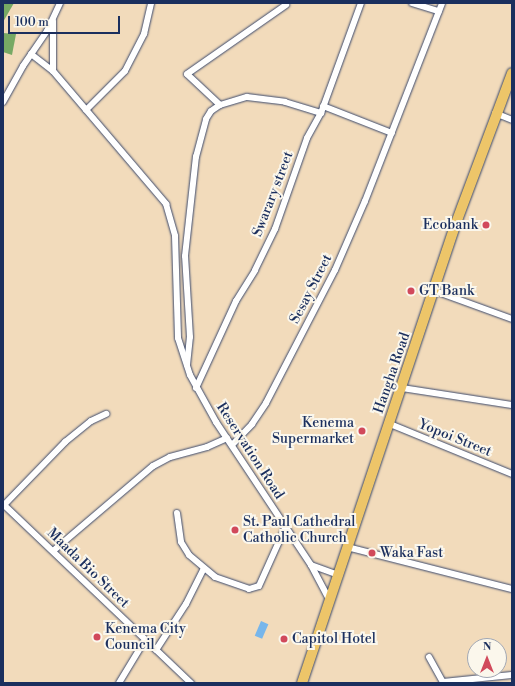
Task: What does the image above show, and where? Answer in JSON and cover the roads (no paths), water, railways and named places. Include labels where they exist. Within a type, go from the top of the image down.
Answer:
[{"type":"highway","name":"Hangha Road","points":[[302,683],[495,113],[512,72]]},
{"type":"street","points":[[3,102],[53,18],[60,3]]},
{"type":"street","points":[[86,110],[125,71],[144,34],[151,3]]},
{"type":"street","name":"Swarary street","points":[[196,388],[236,300],[256,270],[272,236],[287,199],[307,138],[321,113],[362,3]]},
{"type":"street","points":[[412,3],[439,11]]},
{"type":"street","name":"Sesay Street","points":[[232,446],[252,424],[266,403],[332,276],[392,133],[442,3]]},
{"type":"street","points":[[220,105],[187,74],[286,4]]},
{"type":"street","points":[[53,18],[53,71]]},
{"type":"street","name":"Reservation Road","points":[[31,54],[53,71],[160,195],[170,212],[175,236],[178,331],[187,367],[196,388],[232,446],[311,565],[330,601]]},
{"type":"street","points":[[187,367],[190,347],[185,256],[199,141],[206,119],[211,111],[220,105],[247,97],[262,98],[321,113]]},
{"type":"street","points":[[323,106],[392,133]]},
{"type":"street","points":[[495,113],[512,120]]},
{"type":"street","points":[[175,236],[188,235]]},
{"type":"street","points":[[435,291],[512,319]]},
{"type":"street","points":[[402,388],[512,406]]},
{"type":"street","points":[[4,504],[64,442],[96,418],[106,414]]},
{"type":"street","name":"Yopoi Street","points":[[390,424],[512,474]]},
{"type":"street","points":[[53,551],[153,466],[170,457],[207,447],[227,438]]},
{"type":"street","name":"Maada Bio Street","points":[[4,504],[191,683]]},
{"type":"street","points":[[177,513],[184,549],[204,568],[228,582],[249,589],[256,588],[286,526]]},
{"type":"street","points":[[347,548],[512,589]]},
{"type":"street","points":[[311,565],[339,575]]},
{"type":"street","points":[[156,650],[186,604],[204,568]]},
{"type":"street","points":[[119,683],[145,640]]},
{"type":"street","points":[[429,657],[444,682],[512,675]]},
{"type":"water","points":[[261,621],[268,624],[262,639],[255,636]]},
{"type":"place","name":"Ecobank","points":[[486,225]]},
{"type":"place","name":"GT Bank","points":[[411,291]]},
{"type":"place","name":"Kenema Supermarket","points":[[362,431]]},
{"type":"place","name":"St. Paul Cathedral Catholic Church","points":[[235,530]]},
{"type":"place","name":"Waka Fast","points":[[372,553]]},
{"type":"place","name":"Kenema City Council","points":[[97,637]]},
{"type":"place","name":"Capitol Hotel","points":[[284,639]]}]
